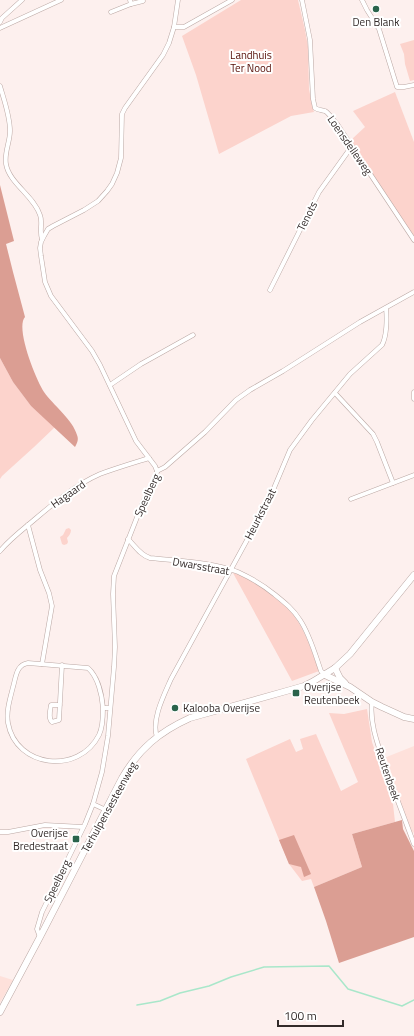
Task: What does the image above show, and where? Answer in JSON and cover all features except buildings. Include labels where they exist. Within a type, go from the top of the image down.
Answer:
[{"type":"main road","name":"Terhulpensesteenweg","points":[[0,1012],[122,778],[133,761],[149,743],[177,724],[190,718],[290,690],[312,682],[325,675],[350,654],[414,576]]},
{"type":"main road","points":[[335,668],[340,678],[372,702],[392,712],[414,719]]},
{"type":"main road","points":[[325,675],[350,687]]},
{"type":"street","points":[[0,22],[2,18],[22,0]]},
{"type":"street","points":[[0,28],[61,0]]},
{"type":"street","points":[[157,471],[136,440],[92,351],[50,296],[45,282],[40,248],[42,239],[50,227],[84,210],[98,201],[112,184],[121,158],[122,114],[169,43],[174,27],[178,0]]},
{"type":"street","points":[[174,27],[184,27],[232,0]]},
{"type":"street","name":"Loensdelleweg","points":[[302,0],[310,40],[314,106],[316,109],[323,110],[330,115],[337,124],[414,240]]},
{"type":"street","points":[[362,0],[379,29],[397,87],[414,85]]},
{"type":"street","points":[[111,12],[130,2],[142,1]]},
{"type":"street","points":[[0,86],[9,122],[6,165],[10,175],[34,203],[40,214],[42,239]]},
{"type":"street","name":"Tenots","points":[[270,290],[319,192],[352,146]]},
{"type":"street","name":"Speelberg","points":[[40,937],[37,929],[42,912],[83,827],[102,772],[110,716],[114,647],[113,585],[116,568],[143,502],[156,478],[157,471],[165,467],[205,432],[236,400],[250,390],[360,322],[414,292]]},
{"type":"street","name":"Heurkstraat","points":[[157,737],[155,733],[156,723],[164,693],[178,664],[257,522],[274,488],[290,450],[312,420],[355,369],[383,343],[386,308]]},
{"type":"street","points":[[110,385],[141,364],[193,335]]},
{"type":"street","points":[[414,392],[414,399]]},
{"type":"street","points":[[335,393],[373,434],[393,483]]},
{"type":"street","name":"Hagaard","points":[[0,551],[9,541],[66,494],[88,480],[149,458]]},
{"type":"street","points":[[351,499],[414,475]]},
{"type":"street","points":[[28,525],[40,570],[49,592],[52,606],[42,664]]},
{"type":"street","name":"Dwarsstraat","points":[[128,539],[142,554],[150,558],[209,565],[230,570],[253,580],[268,589],[293,610],[300,620],[307,632],[321,671],[325,675]]},
{"type":"street","points":[[23,664],[62,665],[88,668],[91,671],[95,676],[104,708],[101,730],[88,749],[74,758],[56,762],[33,756],[20,747],[10,732],[7,715],[18,670],[23,664]]},
{"type":"street","points":[[60,705],[62,665]]},
{"type":"street","name":"Reutenbeek","points":[[372,702],[372,715],[377,742],[414,844]]},
{"type":"street","points":[[104,708],[110,708]]},
{"type":"street","points":[[103,715],[110,716]]},
{"type":"street","points":[[92,804],[106,810]]},
{"type":"street","points":[[0,832],[8,832],[45,825],[83,827]]},
{"type":"shaded area","points":[[0,185],[14,241],[6,244],[25,317],[23,332],[28,354],[40,386],[75,429],[78,441],[75,447],[31,406],[13,382],[0,358]]},
{"type":"shaded area","points":[[414,746],[414,832],[412,833],[384,758]]},
{"type":"shaded area","points":[[402,820],[403,829],[414,851],[414,937],[339,963],[314,887],[362,867],[352,834]]},
{"type":"shaded area","points":[[294,835],[311,874],[304,877],[301,867],[289,864],[279,840]]},
{"type":"shaded area","points":[[0,976],[13,980],[0,1003]]},
{"type":"green space","name":"Landhuis Ter Nood","points":[[241,0],[298,0],[308,47],[309,89],[314,112],[291,116],[219,154],[196,75],[182,36]]},
{"type":"green space","points":[[414,40],[414,80],[410,81],[404,54],[400,44]]},
{"type":"green space","points":[[395,92],[414,142],[414,238],[351,140],[365,127],[353,111]]},
{"type":"green space","points":[[0,358],[13,382],[31,406],[55,427],[0,479]]},
{"type":"green space","points":[[69,528],[71,530],[67,538],[68,542],[64,545],[62,544],[60,537],[66,529]]},
{"type":"green space","points":[[233,573],[246,578],[271,593],[291,611],[304,632],[319,671],[292,681]]},
{"type":"green space","points":[[367,709],[372,742],[393,804],[395,822],[352,834],[362,867],[314,887],[311,879],[302,881],[289,864],[246,759],[290,739],[296,752],[303,749],[300,739],[316,734],[341,791],[358,782],[329,713],[344,714]]},
{"type":"waterway","points":[[137,1005],[160,1001],[180,993],[209,986],[231,977],[264,967],[329,966],[348,989],[402,1006],[414,1000]]},
{"type":"place","name":"Den Blank","points":[[376,9]]},
{"type":"place","name":"Overijse Reutenbeek","points":[[296,693]]},
{"type":"place","name":"Kalooba Overijse","points":[[175,708]]},
{"type":"place","name":"Overijse Bredestraat","points":[[76,839]]}]
